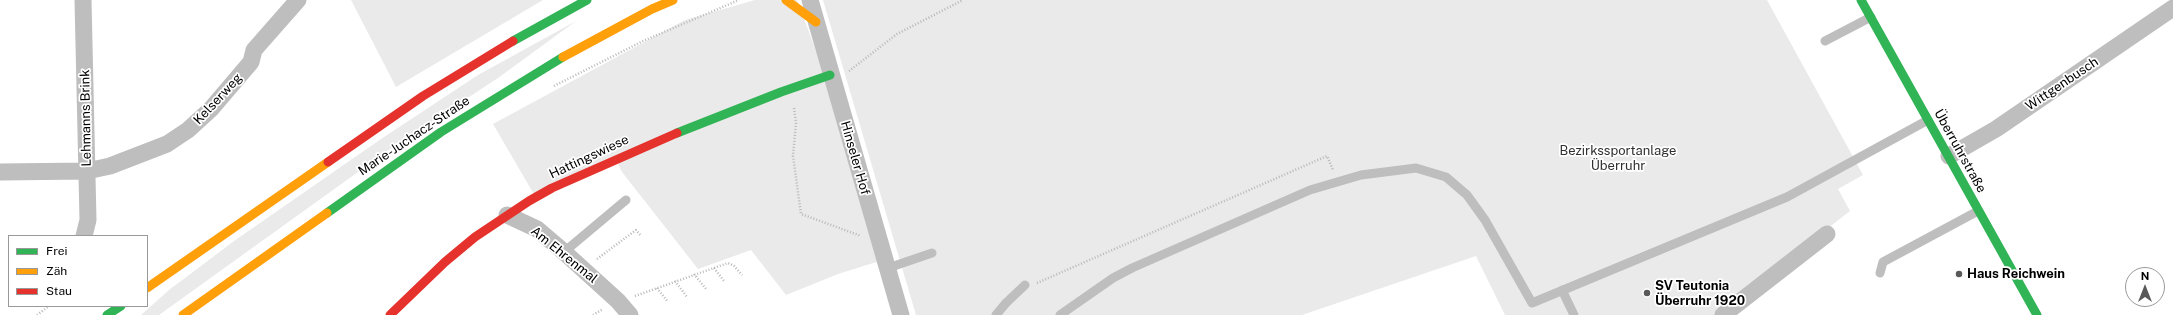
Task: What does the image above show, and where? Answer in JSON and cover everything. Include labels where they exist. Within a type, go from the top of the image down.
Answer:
[{"type":"main road","name":"Marie-Juchacz-Straße","points":[[148,287],[423,96],[527,32],[587,0]]},
{"type":"main road","name":"Marie-Juchacz-Straße","points":[[183,315],[441,132],[550,64],[652,9],[673,0]]},
{"type":"main road","points":[[786,0],[816,22]]},
{"type":"main road","name":"Überruhrstraße","points":[[1861,0],[2037,315]]},
{"type":"main road","name":"Hattingswiese","points":[[390,315],[445,262],[475,237],[507,215],[552,188],[601,164],[780,92],[830,75]]},
{"type":"main road","points":[[107,315],[119,307]]},
{"type":"street","name":"Lehmanns Brink","points":[[83,0],[88,220],[84,235]]},
{"type":"street","name":"Kelserweg","points":[[0,172],[87,172],[146,153],[167,144],[188,130],[211,109],[251,62],[254,50],[298,0]]},
{"type":"street","name":"Hinseler Hof","points":[[810,0],[830,75],[901,315]]},
{"type":"street","name":"Wittgenbusch","points":[[1949,156],[1996,129],[2173,8]]},
{"type":"street","name":"Am Ehrenmal","points":[[507,215],[536,230],[564,252],[618,301],[630,315]]},
{"type":"street","points":[[1723,315],[1827,234]]},
{"type":"lane","points":[[1825,41],[1871,17]]},
{"type":"lane","points":[[1060,315],[1113,278],[1126,271],[1303,193],[1361,175],[1416,168],[1446,178],[1467,195],[1485,220],[1532,303],[1787,197],[1928,120]]},
{"type":"lane","points":[[564,252],[626,200]]},
{"type":"lane","points":[[1880,273],[1883,262],[1978,211]]},
{"type":"lane","points":[[888,268],[932,253]]},
{"type":"lane","points":[[996,315],[1025,285]]},
{"type":"lane","points":[[1562,290],[1574,315]]},
{"type":"path","points":[[553,87],[643,41],[738,0]]},
{"type":"path","points":[[830,75],[849,71],[897,34],[963,0]]},
{"type":"path","points":[[780,92],[784,100],[793,103],[796,123],[793,156],[801,214],[860,236],[878,238]]},
{"type":"path","points":[[1025,285],[1028,287],[1327,156],[1332,168]]},
{"type":"path","points":[[583,269],[636,230],[641,236]]},
{"type":"path","points":[[618,301],[728,263],[734,266],[742,275]]},
{"type":"path","points":[[714,268],[724,281]]},
{"type":"path","points":[[694,274],[706,289]]},
{"type":"path","points":[[675,281],[687,297]]},
{"type":"path","points":[[657,288],[668,302]]},
{"type":"path","points":[[37,315],[48,307]]},
{"type":"green space","points":[[351,0],[543,0],[396,87]]},
{"type":"green space","points":[[755,0],[797,0],[825,75],[535,196],[493,124],[685,20]]},
{"type":"green space","name":"Bezirkssportanlage Überruhr","points":[[823,0],[1767,0],[1863,175],[1838,189],[1850,211],[1717,315],[1505,315],[1476,256],[1302,315],[916,315]]},
{"type":"green space","points":[[576,21],[498,78],[390,149],[159,315],[141,315],[169,290],[234,241],[381,139],[478,75]]},
{"type":"green space","points":[[826,79],[883,260],[838,274],[786,295],[751,250],[698,269],[622,172],[616,160]]},
{"type":"traffic: fast","points":[[513,41],[587,0]]},
{"type":"traffic: fast","points":[[1861,0],[2037,315]]},
{"type":"traffic: fast","points":[[327,213],[441,132],[563,57]]},
{"type":"traffic: fast","points":[[677,133],[781,92],[830,75]]},
{"type":"traffic: fast","points":[[107,315],[119,307]]},
{"type":"traffic: slow","points":[[563,57],[652,9],[673,0]]},
{"type":"traffic: slow","points":[[786,0],[816,22]]},
{"type":"traffic: slow","points":[[148,287],[328,162]]},
{"type":"traffic: slow","points":[[183,315],[327,213]]},
{"type":"traffic: jam","points":[[328,162],[423,96],[513,41]]},
{"type":"traffic: jam","points":[[390,315],[445,262],[475,237],[529,201],[552,188],[677,133]]},
{"type":"place","name":"Haus Reichwein","points":[[1959,274]]},
{"type":"place","name":"SV Teutonia Überruhr 1920","points":[[1647,293]]}]
